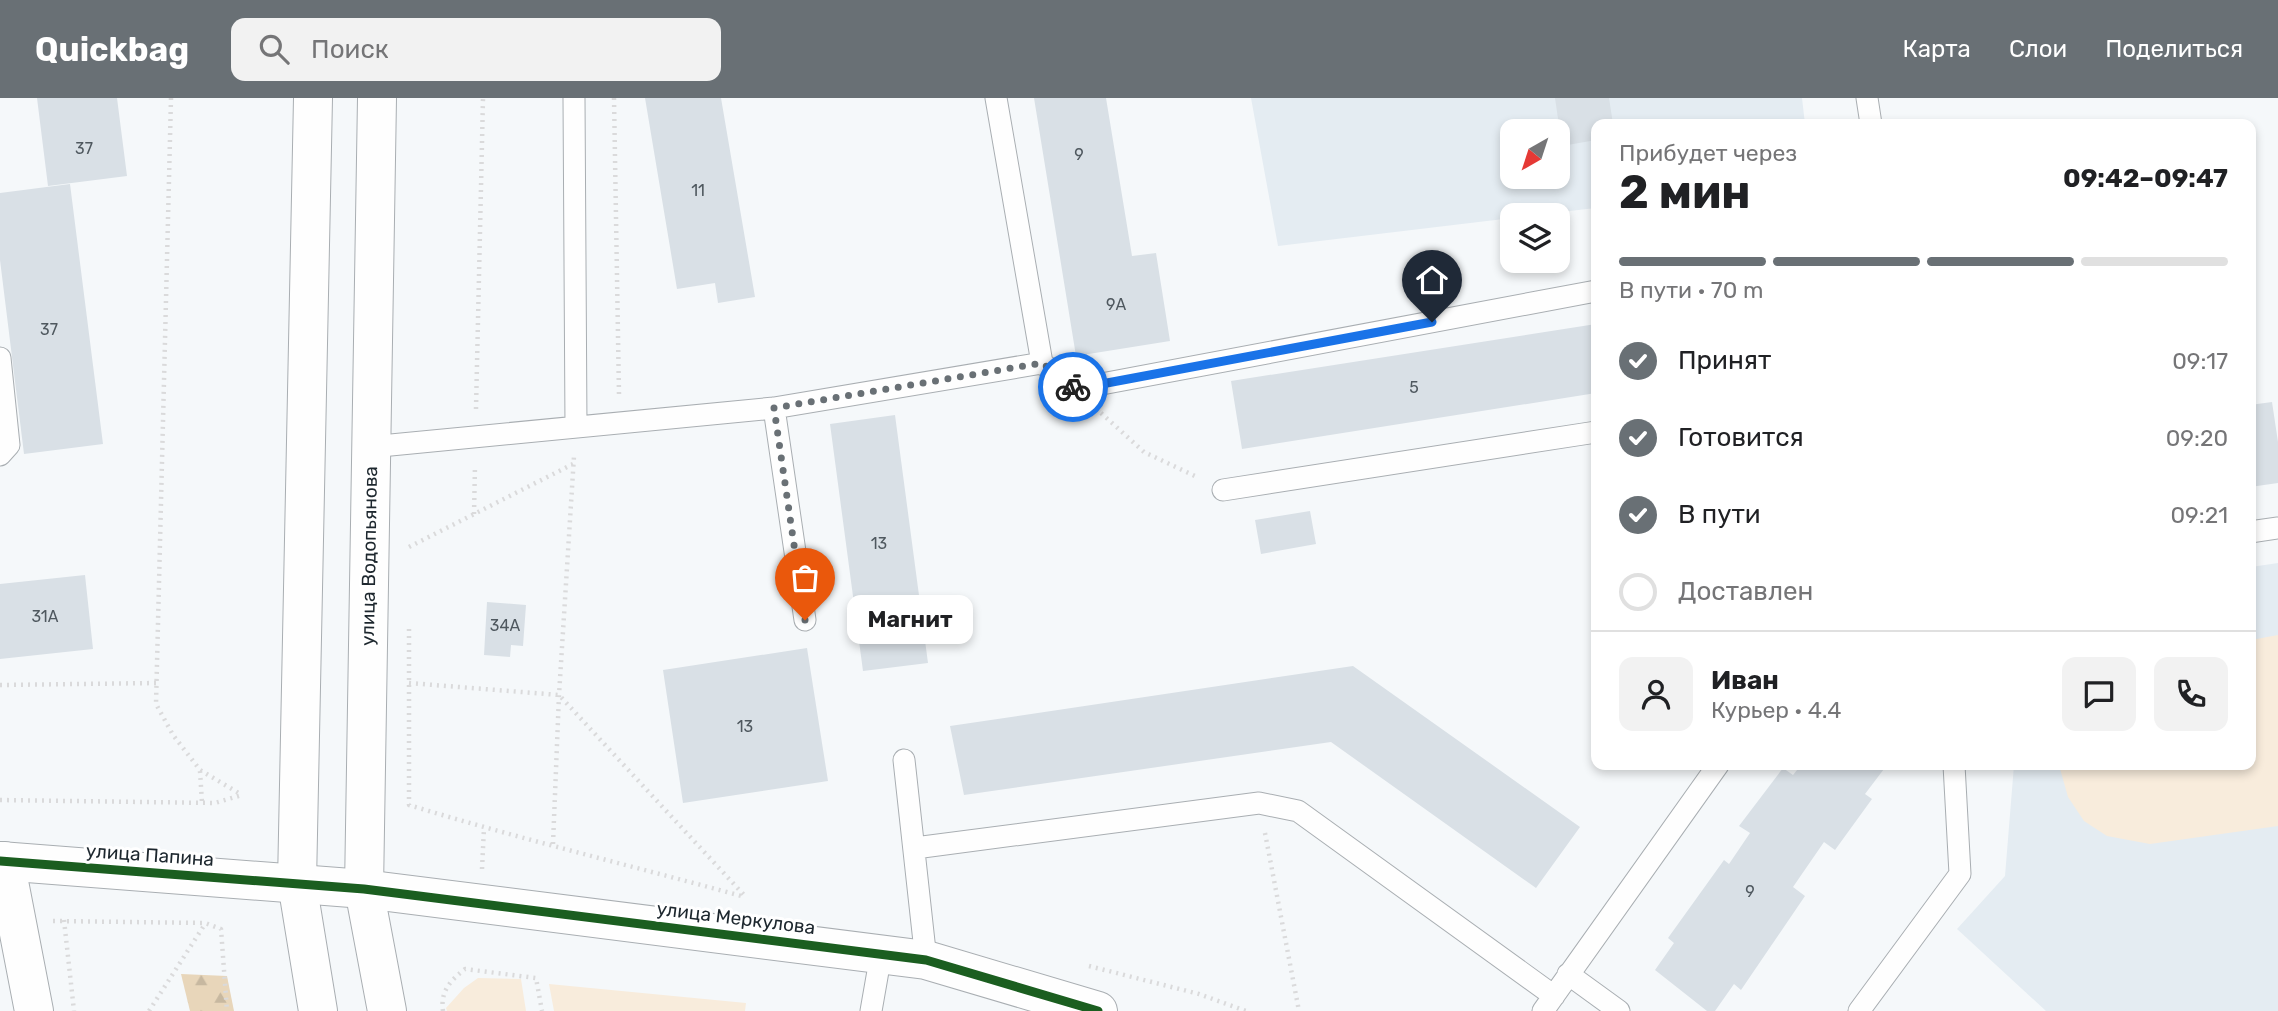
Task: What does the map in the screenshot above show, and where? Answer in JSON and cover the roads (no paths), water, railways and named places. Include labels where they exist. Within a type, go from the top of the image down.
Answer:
[{"type":"main road","points":[[313,98],[296,883],[318,1011]]},
{"type":"main road","name":"улица Водопьянова","points":[[377,98],[364,889],[387,1011]]},
{"type":"main road","points":[[3,861],[33,1011]]},
{"type":"main road","name":"улица Папина","points":[[3,861],[364,889]]},
{"type":"main road","name":"улица Меркулова","points":[[364,889],[926,960],[1098,1011]]},
{"type":"lane","points":[[574,98],[576,427]]},
{"type":"lane","points":[[996,98],[1042,363],[1075,389],[1591,292]]},
{"type":"lane","points":[[1867,98],[1870,119]]},
{"type":"lane","points":[[0,358],[9,445],[0,455]]},
{"type":"lane","points":[[370,447],[774,408],[1042,363]]},
{"type":"lane","points":[[774,408],[805,620]]},
{"type":"lane","points":[[1223,490],[1591,433]]},
{"type":"lane","points":[[2256,531],[2278,528]]},
{"type":"lane","points":[[904,760],[926,960]]},
{"type":"lane","points":[[915,848],[1259,803],[1298,811],[1548,1004],[1714,770]]},
{"type":"lane","points":[[1859,1011],[1960,874],[1954,770]]},
{"type":"lane","points":[[871,1011],[881,954]]},
{"type":"lane","points":[[1568,974],[1619,1011]]},
{"type":"place","name":"Магнит","points":[[805,620]]}]
